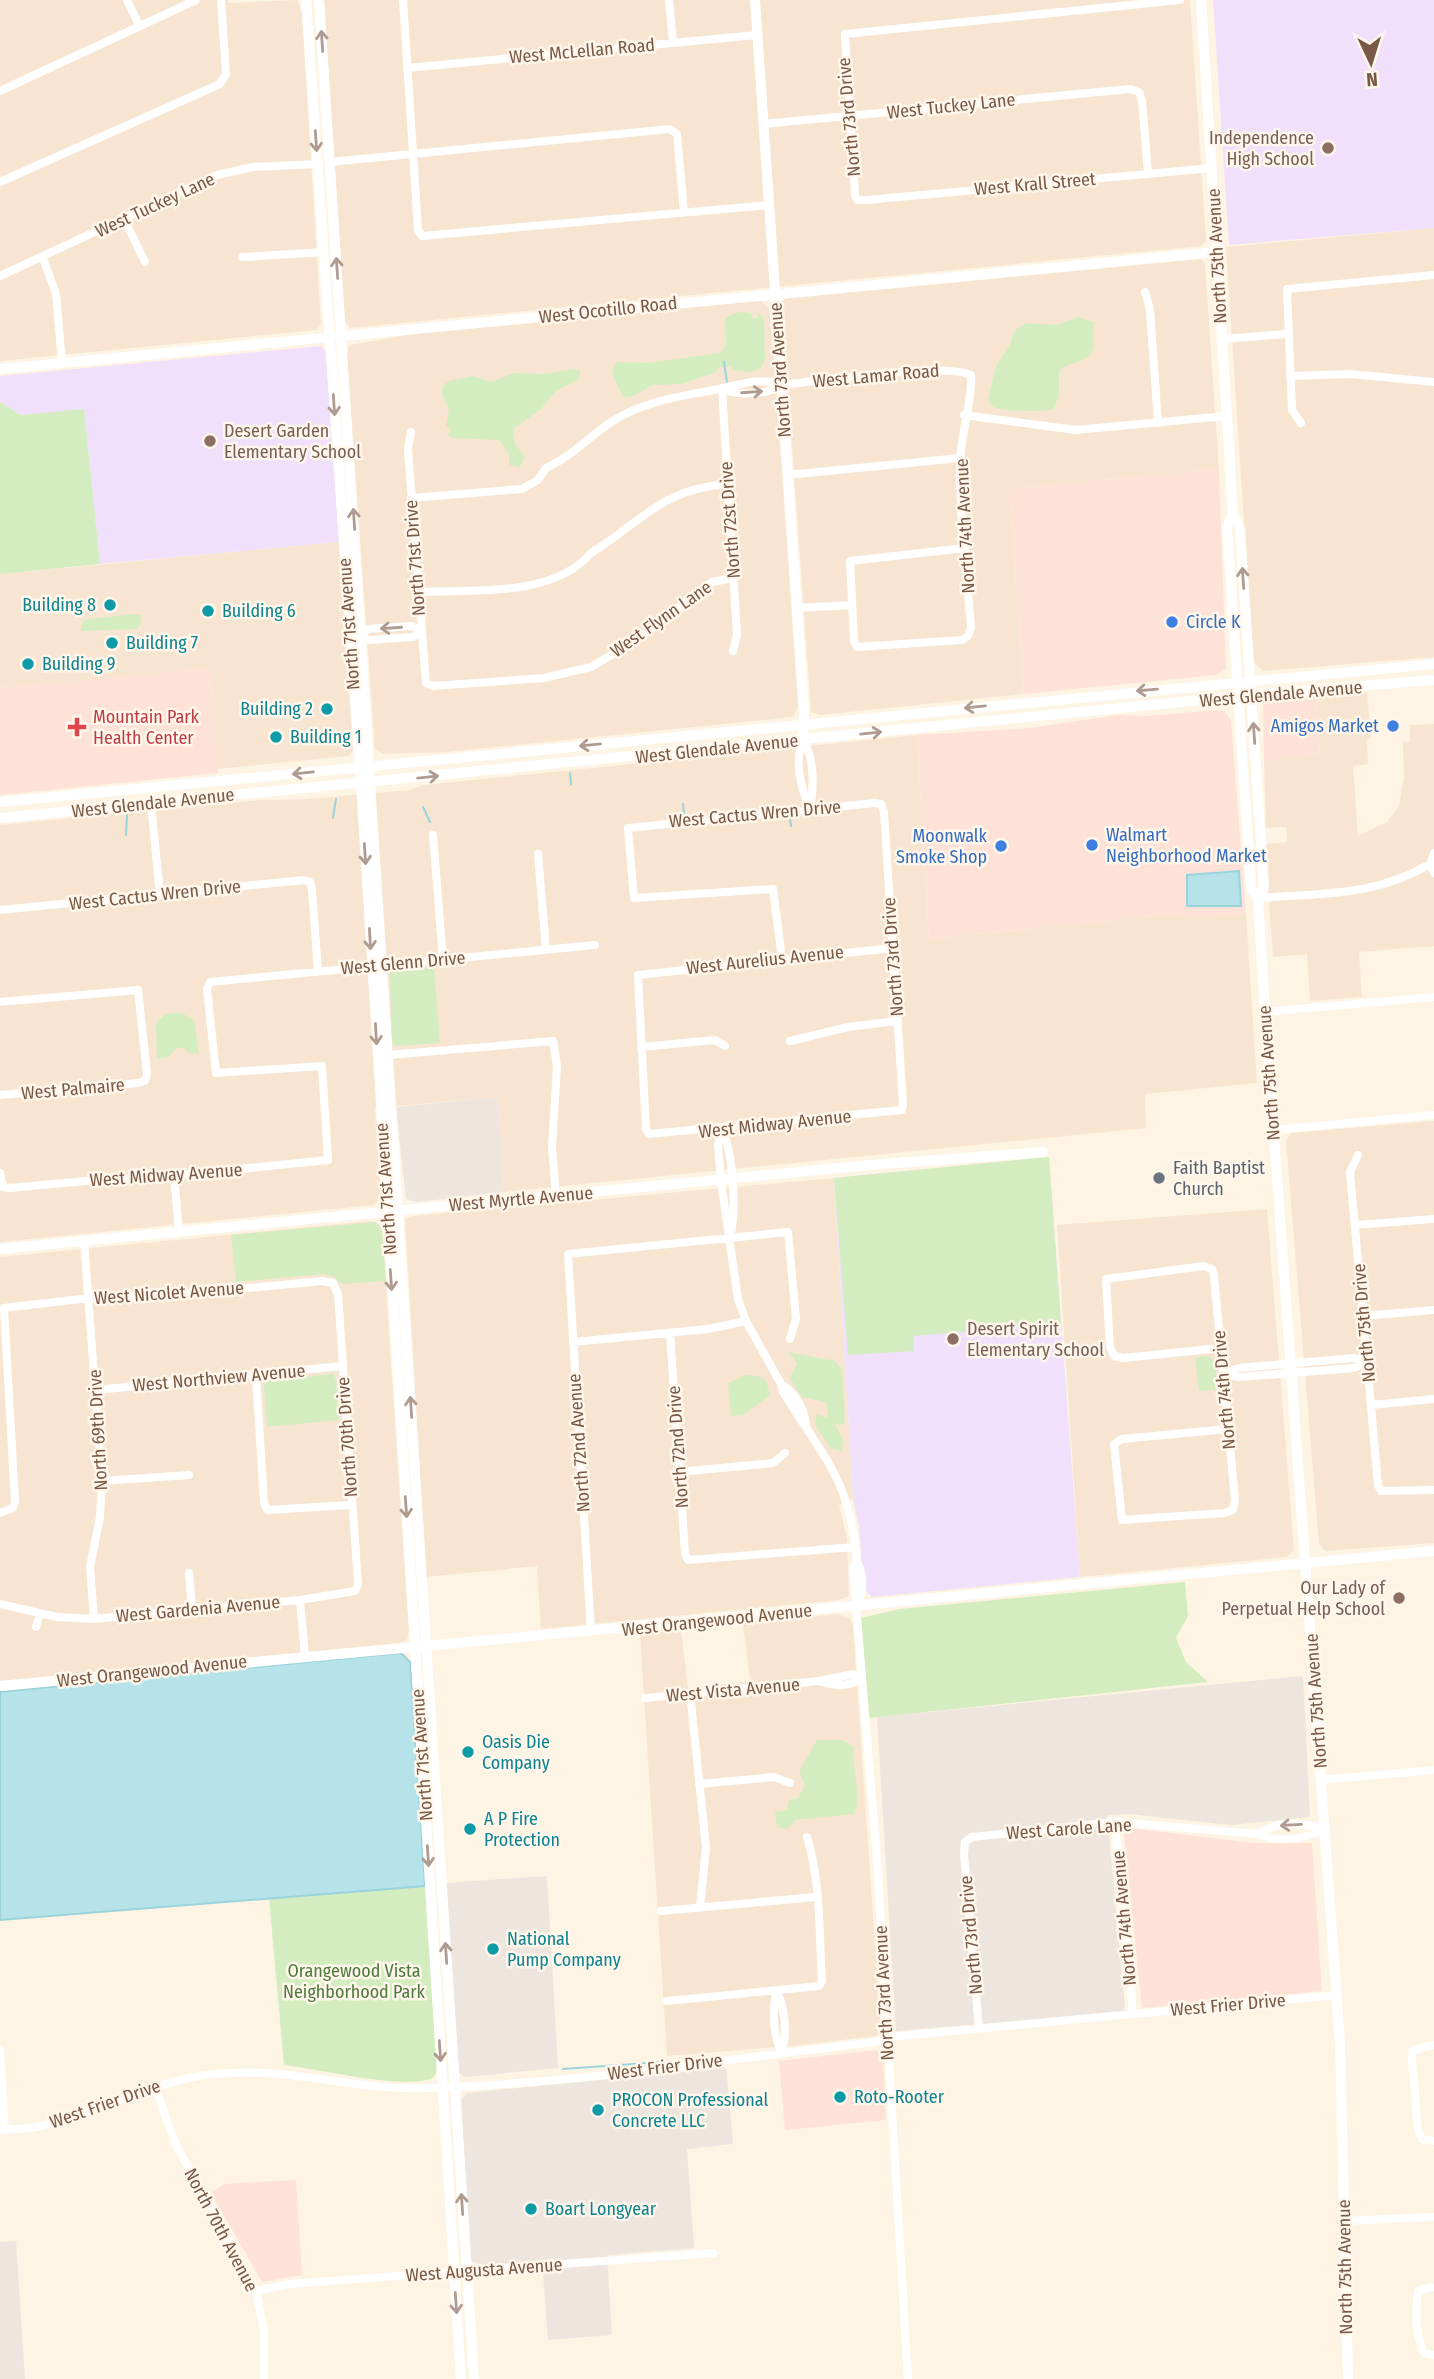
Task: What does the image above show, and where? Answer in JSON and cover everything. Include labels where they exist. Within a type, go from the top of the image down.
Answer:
[{"type":"main road","name":"North 75th Avenue","points":[[1201,0],[1226,416],[1233,513],[1240,529],[1264,887],[1258,898],[1265,1012],[1337,1995],[1348,2379]]},
{"type":"main road","name":"North 75th Avenue","points":[[1233,513],[1227,527],[1238,697],[1251,889],[1258,898]]},
{"type":"main road","name":"West Glendale Avenue","points":[[0,802],[1434,664]]},
{"type":"main road","name":"West Glendale Avenue","points":[[0,818],[1251,695],[1434,680]]},
{"type":"main road","points":[[24,800],[26,816]]},
{"type":"street","points":[[127,0],[139,26]]},
{"type":"street","points":[[0,91],[196,0]]},
{"type":"street","points":[[0,182],[224,80],[226,74],[221,0]]},
{"type":"street","name":"North 71st Avenue","points":[[306,0],[350,636],[365,767]]},
{"type":"street","name":"North 71st Avenue","points":[[319,0],[362,636],[365,767],[377,966],[387,1212],[402,1446],[449,1988],[474,2379]]},
{"type":"street","points":[[403,0],[418,230],[422,236],[769,205]]},
{"type":"street","points":[[669,0],[673,43]]},
{"type":"street","name":"North 73rd Avenue","points":[[755,0],[804,723],[799,751],[801,782],[810,809]]},
{"type":"street","points":[[1138,2],[1180,0]]},
{"type":"street","name":"North 73rd Drive","points":[[857,200],[848,116],[845,34],[1138,2]]},
{"type":"street","name":"West McLellan Road","points":[[407,68],[757,35]]},
{"type":"street","name":"West Tuckey Lane","points":[[763,124],[1130,89],[1139,92],[1148,173]]},
{"type":"street","points":[[330,162],[670,129],[675,131],[684,212]]},
{"type":"street","name":"West Tuckey Lane","points":[[0,276],[234,170],[318,164]]},
{"type":"street","name":"West Krall Street","points":[[857,200],[1212,168]]},
{"type":"street","points":[[124,219],[145,262]]},
{"type":"street","points":[[242,257],[324,252]]},
{"type":"street","name":"West Ocotillo Road","points":[[0,369],[1216,252]]},
{"type":"street","points":[[43,258],[56,294],[62,363]]},
{"type":"street","points":[[1301,423],[1292,410],[1287,289],[1434,275]]},
{"type":"street","points":[[1145,292],[1150,310],[1158,423]]},
{"type":"street","points":[[1222,339],[1287,334]]},
{"type":"street","name":"West Lamar Road","points":[[411,498],[522,489],[538,480],[546,468],[625,414],[672,397],[722,389],[731,384],[774,381],[781,384],[922,371],[963,372],[971,375]]},
{"type":"street","points":[[1290,376],[1350,374],[1434,382]]},
{"type":"street","name":"North 74th Avenue","points":[[851,604],[857,647],[962,640],[968,636],[971,628],[960,458],[964,415],[972,385],[971,375]]},
{"type":"street","name":"North 72st Drive","points":[[722,389],[737,635],[733,651]]},
{"type":"street","points":[[964,415],[1068,430],[1226,416]]},
{"type":"street","name":"North 71st Drive","points":[[411,432],[408,449],[426,683]]},
{"type":"street","points":[[787,475],[960,458]]},
{"type":"street","points":[[418,592],[521,586],[555,577],[583,564],[591,553],[668,498],[696,487],[728,484]]},
{"type":"street","points":[[797,608],[851,604],[850,561],[965,548]]},
{"type":"street","name":"West Flynn Lane","points":[[426,683],[433,686],[525,680],[591,667],[634,642],[712,582],[733,578]]},
{"type":"street","points":[[350,636],[362,636],[368,629],[412,626],[421,632]]},
{"type":"street","points":[[151,803],[160,895]]},
{"type":"street","name":"North 73rd Drive","points":[[881,804],[893,948],[902,1110]]},
{"type":"street","name":"West Cactus Wren Drive","points":[[782,959],[773,889],[634,898],[631,893],[628,828],[881,804]]},
{"type":"street","points":[[433,835],[443,959]]},
{"type":"street","points":[[1258,898],[1368,889],[1390,884],[1430,864],[1434,853]]},
{"type":"street","points":[[538,854],[546,950]]},
{"type":"street","points":[[1430,864],[1434,873]]},
{"type":"street","name":"West Cactus Wren Drive","points":[[0,910],[304,880],[310,882],[318,971]]},
{"type":"street","name":"West Glenn Drive","points":[[328,1160],[322,1066],[216,1073],[207,987],[210,982],[595,945]]},
{"type":"street","name":"West Aurelius Avenue","points":[[641,1047],[638,975],[893,948]]},
{"type":"street","name":"North 71st Avenue","points":[[377,966],[389,1055],[414,1445],[420,1646],[436,1989],[461,2379]]},
{"type":"street","name":"West Palmaire","points":[[0,1002],[138,990],[145,1081],[0,1095]]},
{"type":"street","points":[[1265,1012],[1434,997]]},
{"type":"street","points":[[790,1041],[848,1027],[897,1021]]},
{"type":"street","points":[[641,1047],[715,1040],[725,1046]]},
{"type":"street","points":[[389,1055],[553,1041],[557,1066],[552,1147],[556,1196]]},
{"type":"street","name":"West Midway Avenue","points":[[641,1047],[649,1134],[902,1110]]},
{"type":"street","points":[[1273,1129],[1434,1115]]},
{"type":"street","name":"North 73rd Avenue","points":[[722,1129],[730,1151],[726,1225],[730,1236],[735,1283],[746,1321],[783,1392],[806,1424],[841,1484],[852,1517],[857,1562],[853,1568],[889,2036],[886,2044],[908,2379]]},
{"type":"street","name":"North 73rd Avenue","points":[[722,1129],[719,1152],[727,1180]]},
{"type":"street","points":[[719,1152],[730,1151]]},
{"type":"street","name":"West Myrtle Avenue","points":[[0,1249],[1043,1152]]},
{"type":"street","name":"North 75th Drive","points":[[1358,1155],[1350,1172],[1378,1485],[1381,1491],[1434,1490]]},
{"type":"street","name":"West Midway Avenue","points":[[0,1173],[3,1187],[174,1176],[328,1160]]},
{"type":"street","points":[[174,1176],[179,1232]]},
{"type":"street","points":[[1355,1225],[1434,1219]]},
{"type":"street","points":[[730,1236],[788,1232],[796,1320],[790,1339]]},
{"type":"street","name":"North 72nd Avenue","points":[[591,1632],[568,1254],[730,1236]]},
{"type":"street","name":"North 69th Drive","points":[[84,1241],[102,1481],[100,1517],[90,1567],[94,1619]]},
{"type":"street","name":"North 74th Drive","points":[[1221,1348],[1114,1356],[1104,1288],[1106,1279],[1204,1266],[1212,1269],[1221,1348],[1235,1500],[1233,1510],[1122,1520],[1114,1444],[1122,1439],[1228,1429]]},
{"type":"street","name":"West Nicolet Avenue","points":[[0,1513],[13,1508],[4,1308],[89,1298],[154,1297],[325,1280],[333,1283]]},
{"type":"street","name":"North 70th Drive","points":[[333,1283],[338,1294],[358,1584],[355,1591]]},
{"type":"street","points":[[1363,1316],[1434,1310]]},
{"type":"street","points":[[573,1342],[728,1327],[746,1321]]},
{"type":"street","name":"North 72nd Drive","points":[[670,1333],[685,1553],[688,1560],[855,1547]]},
{"type":"street","points":[[1223,1374],[1293,1368],[1354,1358],[1367,1362]]},
{"type":"street","name":"West Northview Avenue","points":[[96,1390],[342,1366]]},
{"type":"street","points":[[256,1375],[264,1503],[267,1510],[352,1505]]},
{"type":"street","points":[[1371,1405],[1434,1399]]},
{"type":"street","points":[[402,1446],[414,1445]]},
{"type":"street","points":[[679,1472],[773,1463],[785,1453]]},
{"type":"street","points":[[102,1481],[189,1475]]},
{"type":"street","name":"West Orangewood Avenue","points":[[0,1686],[1434,1551]]},
{"type":"street","points":[[189,1573],[192,1610]]},
{"type":"street","name":"West Gardenia Avenue","points":[[0,1604],[40,1613],[94,1619],[300,1600],[355,1591]]},
{"type":"street","points":[[300,1600],[305,1656]]},
{"type":"street","points":[[36,1628],[40,1613]]},
{"type":"street","name":"West Vista Avenue","points":[[646,1698],[819,1681],[853,1674],[861,1679]]},
{"type":"street","points":[[690,1693],[706,1857],[700,1907]]},
{"type":"street","points":[[1321,1780],[1434,1770]]},
{"type":"street","points":[[699,1784],[774,1777],[790,1783]]},
{"type":"street","name":"North 74th Avenue","points":[[1115,1822],[1133,2014]]},
{"type":"street","name":"West Carole Lane","points":[[965,1842],[972,1837],[1115,1822],[1258,1833],[1268,1826],[1309,1824],[1325,1829]]},
{"type":"street","points":[[667,2001],[819,1986],[822,1981],[816,1897],[807,1837]]},
{"type":"street","name":"North 73rd Drive","points":[[965,1842],[979,2028]]},
{"type":"street","points":[[661,1911],[816,1897]]},
{"type":"street","points":[[436,1989],[449,1988]]},
{"type":"street","points":[[778,1991],[782,2002],[785,2042],[781,2053]]},
{"type":"street","name":"West Frier Drive","points":[[2,2130],[48,2124],[155,2085],[216,2073],[262,2072],[390,2088],[442,2088],[668,2068],[875,2042],[889,2036],[1337,1995]]},
{"type":"street","points":[[1434,2045],[1413,2050],[1418,2130],[1422,2139],[1434,2141]]},
{"type":"street","points":[[0,2050],[2,2130]]},
{"type":"street","name":"North 70th Avenue","points":[[155,2085],[175,2143],[256,2291],[264,2331],[264,2379]]},
{"type":"street","points":[[447,2162],[460,2161]]},
{"type":"street","points":[[1344,2221],[1434,2217]]},
{"type":"street","name":"West Augusta Avenue","points":[[256,2291],[291,2284],[713,2253]]},
{"type":"street","points":[[1434,2287],[1419,2290],[1416,2300],[1424,2353],[1434,2355]]},
{"type":"shaded area","points":[[0,0],[228,0],[228,3],[297,0],[302,13],[321,325],[316,330],[0,361]]},
{"type":"shaded area","points":[[324,0],[1190,0],[1206,241],[1201,246],[350,328],[345,321]]},
{"type":"shaded area","name":"Independence High School","points":[[1213,0],[1434,0],[1434,228],[1229,245]]},
{"type":"shaded area","points":[[1434,228],[1434,657],[1263,671],[1253,662],[1226,247]]},
{"type":"shaded area","points":[[1201,259],[1205,264],[1219,469],[1009,489],[1024,694],[820,715],[811,712],[782,305],[784,299]]},
{"type":"shaded area","points":[[760,300],[769,308],[775,371],[798,706],[793,717],[446,752],[383,754],[375,749],[347,356],[349,345],[420,333]]},
{"type":"shaded area","name":"Desert Garden Elementary School","points":[[321,346],[326,352],[339,542],[100,564],[84,410],[21,415],[0,402],[0,376]]},
{"type":"shaded area","points":[[1219,469],[1226,669],[1216,675],[1024,694],[1009,489]]},
{"type":"shaded area","points":[[339,542],[353,750],[349,756],[217,769],[211,668],[0,688],[0,574]]},
{"type":"shaded area","points":[[211,668],[218,773],[0,795],[0,688]]},
{"type":"shaded area","points":[[1367,692],[1371,739],[1367,739],[1368,764],[1353,766],[1358,836],[1387,822],[1399,806],[1404,778],[1403,742],[1410,741],[1410,725],[1434,724],[1434,946],[1359,952],[1362,997],[1310,1001],[1307,954],[1273,957],[1265,844],[1287,842],[1286,827],[1266,828],[1264,761],[1320,753],[1317,696]]},
{"type":"shaded area","points":[[1317,696],[1320,753],[1264,761],[1263,705],[1270,700]]},
{"type":"shaded area","points":[[1224,711],[1231,720],[1246,913],[1183,919],[1182,913],[929,939],[917,735],[1031,728],[1117,715],[1147,716]]},
{"type":"shaded area","points":[[917,735],[929,939],[1183,913],[1184,919],[1246,913],[1257,1083],[1145,1094],[1146,1128],[504,1192],[498,1097],[375,1108],[381,1197],[374,1205],[0,1242],[0,825],[262,800],[309,799],[409,790],[424,785]]},
{"type":"shaded area","points":[[498,1097],[504,1192],[417,1202],[406,1199],[396,1107]]},
{"type":"shaded area","points":[[1434,1121],[1434,1543],[1326,1551],[1319,1544],[1286,1141],[1291,1133]]},
{"type":"shaded area","name":"Desert Spirit Elementary School","points":[[1049,1157],[1080,1577],[872,1597],[864,1589],[859,1526],[853,1499],[834,1178]]},
{"type":"shaded area","points":[[834,1178],[853,1499],[839,1505],[847,1538],[849,1596],[839,1600],[541,1629],[537,1566],[426,1577],[405,1219],[413,1216]]},
{"type":"shaded area","points":[[1267,1209],[1294,1550],[1287,1557],[1080,1577],[1057,1225]]},
{"type":"shaded area","points":[[369,1221],[380,1224],[382,1230],[409,1632],[407,1640],[401,1643],[0,1681],[0,1257]]},
{"type":"shaded area","points":[[838,1614],[850,1618],[853,1626],[881,2032],[876,2036],[800,2045],[667,2056],[640,1634],[681,1630],[688,1688],[750,1681],[743,1624]]},
{"type":"shaded area","points":[[1303,1676],[1310,1817],[1230,1825],[1130,1814],[1107,1815],[1125,2007],[1122,2012],[896,2031],[877,1717]]},
{"type":"shaded area","points":[[1130,1828],[1254,1843],[1312,1843],[1322,1991],[1142,2008],[1124,1836]]},
{"type":"shaded area","points":[[547,1876],[558,2068],[465,2077],[459,2073],[446,1883]]},
{"type":"shaded area","points":[[876,2050],[883,2057],[886,2120],[785,2130],[779,2061]]},
{"type":"shaded area","points":[[726,2068],[733,2144],[687,2149],[694,2248],[607,2255],[612,2335],[548,2340],[542,2261],[480,2265],[470,2260],[461,2101],[466,2093]]},
{"type":"shaded area","points":[[296,2180],[302,2275],[262,2282],[211,2193],[225,2184]]},
{"type":"shaded area","points":[[16,2241],[25,2379],[0,2379],[0,2242]]},
{"type":"green space","points":[[740,312],[751,313],[753,319],[758,317],[758,313],[764,318],[765,360],[760,369],[750,372],[733,370],[730,366],[718,367],[716,372],[681,384],[653,385],[633,396],[623,397],[612,374],[616,362],[647,363],[720,353],[726,345],[725,320]]},
{"type":"green space","points":[[1078,317],[1093,322],[1094,348],[1083,360],[1059,371],[1059,396],[1054,408],[1043,411],[1016,411],[991,405],[988,400],[996,366],[1010,345],[1014,331],[1026,323],[1056,325]]},
{"type":"green space","points":[[571,369],[580,371],[579,379],[556,391],[540,410],[513,429],[515,444],[525,457],[520,467],[509,465],[509,454],[499,440],[452,438],[448,435],[451,429],[446,425],[449,410],[442,392],[449,381],[473,376],[491,382],[514,373],[543,374]]},
{"type":"green space","points":[[0,402],[21,415],[84,409],[100,564],[0,574]]},
{"type":"green space","points":[[140,615],[142,623],[137,629],[81,631],[83,620]]},
{"type":"green space","points":[[434,966],[440,1043],[396,1046],[392,1041],[390,972]]},
{"type":"green space","points":[[181,1013],[194,1019],[199,1053],[190,1054],[184,1048],[176,1048],[169,1057],[157,1059],[156,1023],[166,1014]]},
{"type":"green space","points":[[1049,1157],[1061,1323],[914,1336],[914,1351],[848,1355],[834,1178]]},
{"type":"green space","points":[[376,1222],[382,1230],[386,1281],[342,1284],[334,1277],[323,1274],[236,1282],[231,1235]]},
{"type":"green space","points":[[788,1352],[835,1361],[842,1370],[845,1422],[842,1425],[835,1424],[843,1440],[841,1451],[831,1449],[815,1424],[817,1414],[828,1418],[826,1402],[802,1397],[790,1378],[797,1363]]},
{"type":"green space","points":[[1208,1356],[1215,1362],[1218,1389],[1199,1391],[1195,1357]]},
{"type":"green space","points":[[333,1374],[336,1379],[339,1420],[267,1427],[264,1385],[267,1380]]},
{"type":"green space","points":[[745,1375],[759,1376],[766,1381],[770,1395],[743,1415],[731,1416],[728,1383]]},
{"type":"green space","points":[[1185,1582],[1188,1616],[1176,1638],[1186,1662],[1208,1682],[869,1718],[861,1618],[899,1609]]},
{"type":"green space","points":[[817,1740],[843,1740],[854,1748],[857,1799],[854,1814],[795,1820],[788,1829],[777,1827],[775,1812],[787,1810],[789,1800],[798,1798],[805,1785],[799,1771]]},
{"type":"green space","name":"Orangewood Vista Neighborhood Park","points":[[425,1886],[437,2070],[434,2077],[422,2081],[385,2081],[284,2065],[269,1898]]},
{"type":"water","points":[[1239,871],[1241,906],[1187,906],[1187,875]]},
{"type":"water","points":[[401,1653],[410,1662],[425,1886],[0,1920],[0,1692]]},
{"type":"waterway","points":[[724,362],[727,382]]},
{"type":"waterway","points":[[570,773],[571,785]]},
{"type":"waterway","points":[[333,818],[336,799]]},
{"type":"waterway","points":[[683,804],[684,814]]},
{"type":"waterway","points":[[423,807],[430,822]]},
{"type":"waterway","points":[[126,835],[127,815]]},
{"type":"waterway","points":[[790,819],[791,826]]},
{"type":"waterway","points":[[563,2069],[662,2062]]},
{"type":"place","name":"Independence High School","points":[[1328,148]]},
{"type":"place","name":"Desert Garden Elementary School","points":[[210,441]]},
{"type":"place","name":"Building 8","points":[[110,605]]},
{"type":"place","name":"Building 6","points":[[208,611]]},
{"type":"place","name":"Circle K","points":[[1172,622]]},
{"type":"place","name":"Building 7","points":[[112,643]]},
{"type":"place","name":"Building 9","points":[[28,664]]},
{"type":"place","name":"Building 2","points":[[327,709]]},
{"type":"place","name":"Amigos Market","points":[[1393,726]]},
{"type":"place","name":"Mountain Park Health Center","points":[[77,727]]},
{"type":"place","name":"Building 1","points":[[276,737]]},
{"type":"place","name":"Walmart Neighborhood Market","points":[[1092,845]]},
{"type":"place","name":"Moonwalk Smoke Shop","points":[[1001,846]]},
{"type":"place","name":"Faith Baptist Church","points":[[1159,1178]]},
{"type":"place","name":"Desert Spirit Elementary School","points":[[953,1339]]},
{"type":"place","name":"Our Lady of Perpetual Help School","points":[[1399,1598]]},
{"type":"place","name":"Oasis Die Company","points":[[468,1752]]},
{"type":"place","name":"A P Fire Protection","points":[[470,1829]]},
{"type":"place","name":"National Pump Company","points":[[493,1949]]},
{"type":"place","name":"Roto-Rooter","points":[[840,2097]]},
{"type":"place","name":"PROCON Professional Concrete LLC","points":[[598,2110]]},
{"type":"place","name":"Boart Longyear","points":[[531,2209]]}]
